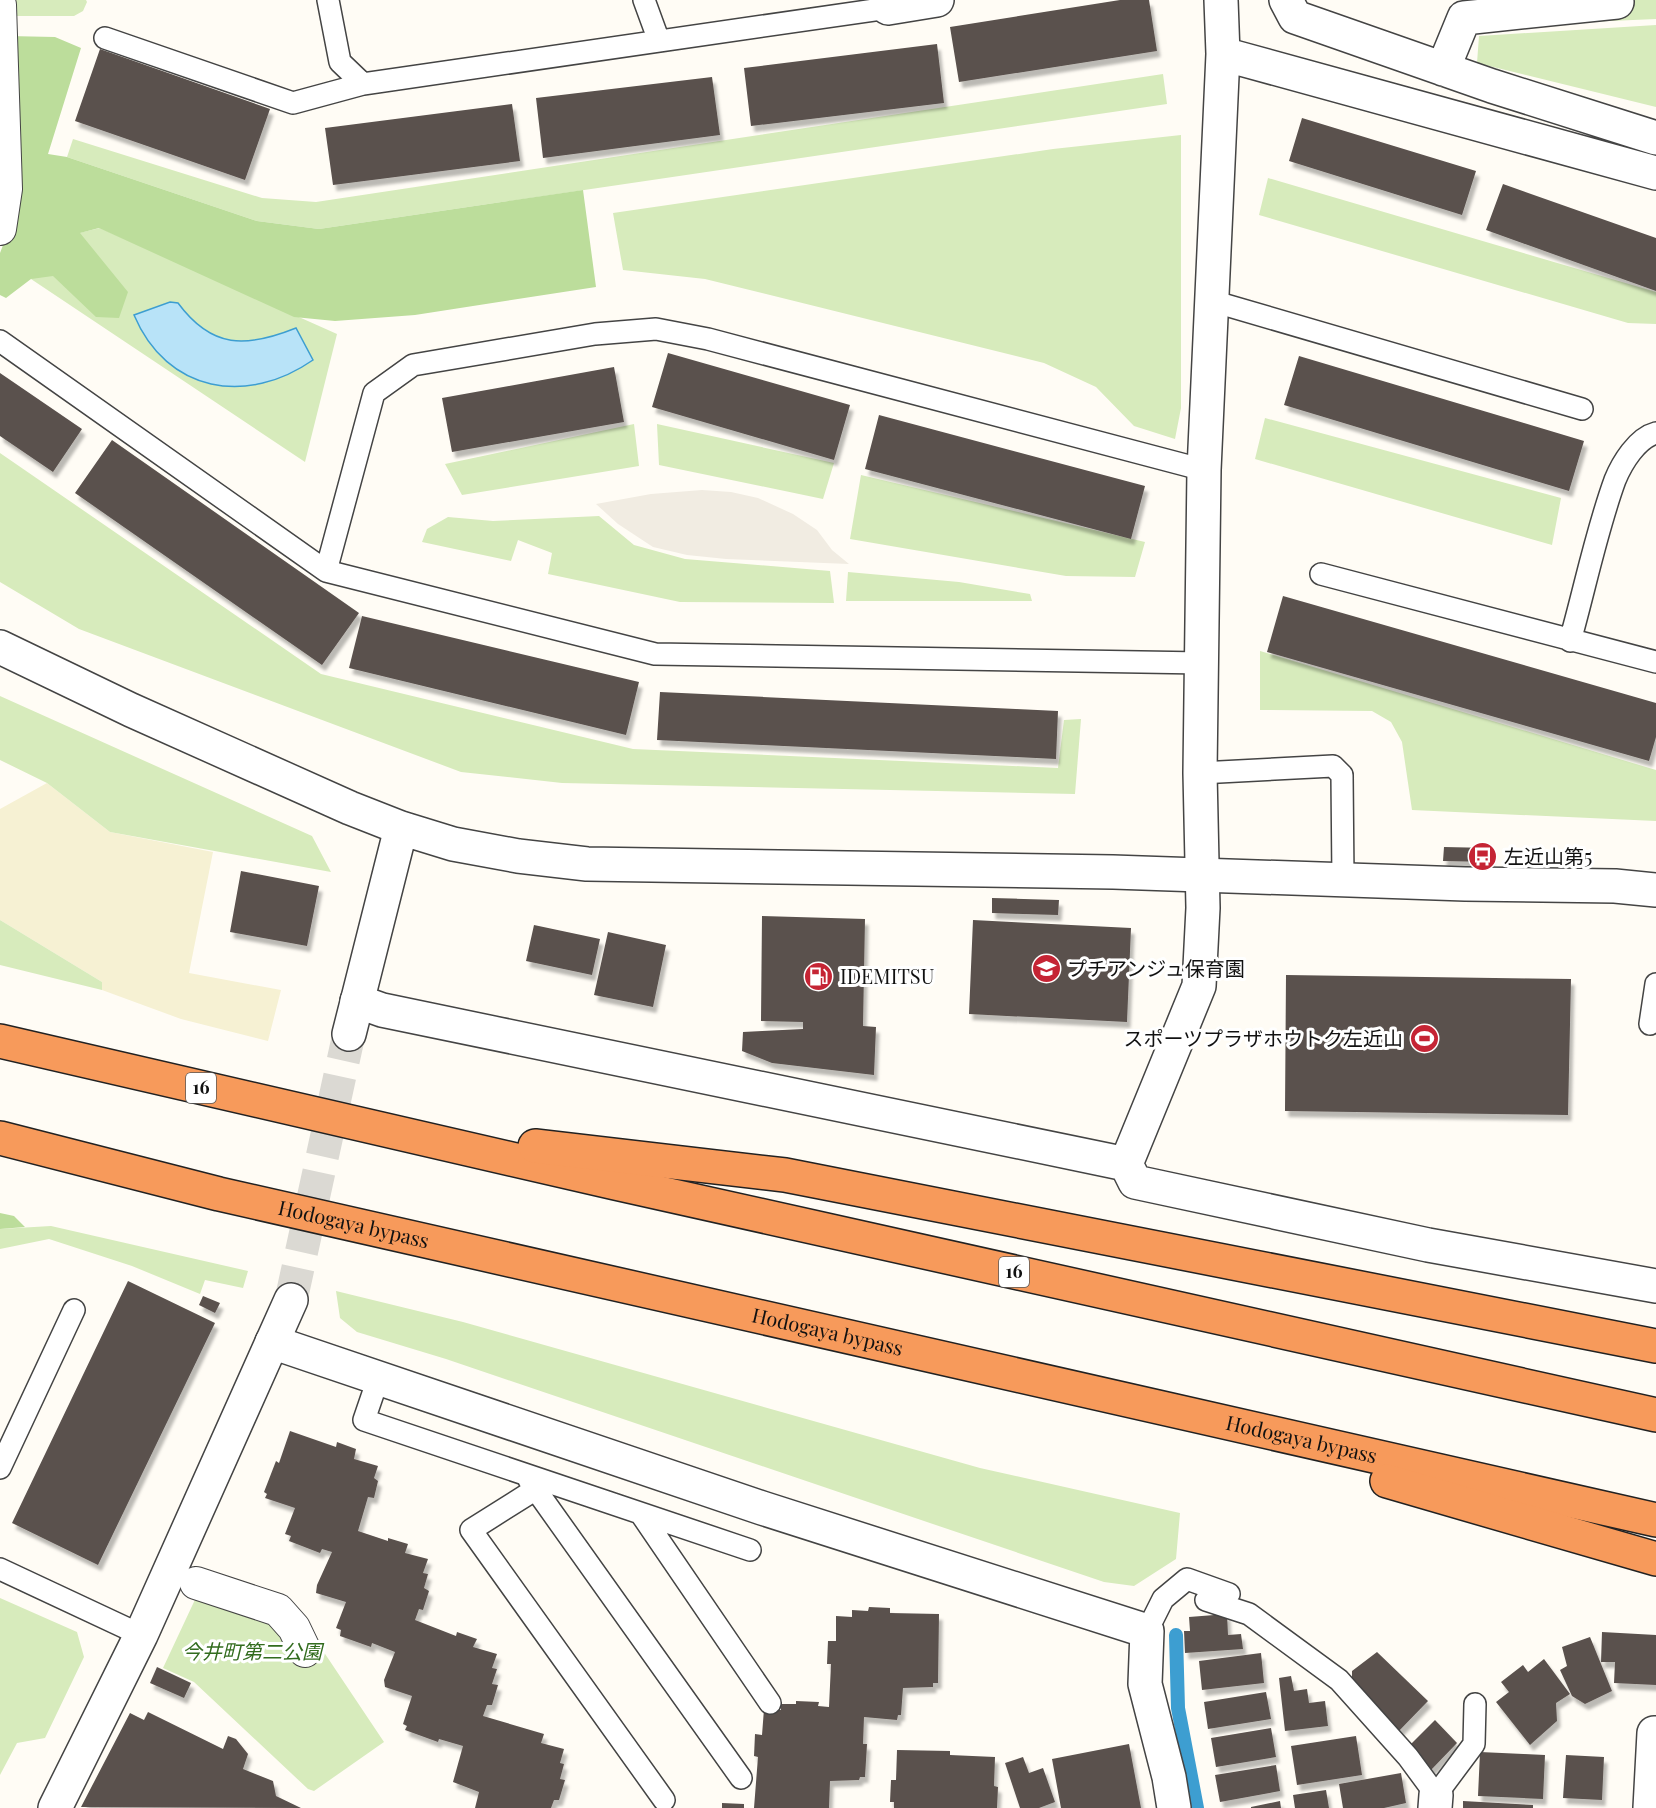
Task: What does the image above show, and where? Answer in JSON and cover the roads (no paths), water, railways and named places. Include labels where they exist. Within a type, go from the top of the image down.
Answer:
[{"type":"highway","name":"16","points":[[0,1041],[1656,1415]]},
{"type":"highway","points":[[373,1127],[785,1175],[1656,1346]]},
{"type":"highway","name":"Hodogaya bypass","points":[[0,1137],[219,1194],[1066,1388],[1656,1520]]},
{"type":"highway","points":[[1066,1388],[1656,1559]]},
{"type":"street","points":[[887,4],[937,0]]},
{"type":"street","points":[[1221,0],[1223,54],[1204,470],[1200,986],[1126,1164],[1135,1182],[1428,1245],[1656,1286]]},
{"type":"street","points":[[1286,0],[1295,18],[1656,138]]},
{"type":"street","points":[[1443,69],[1464,18],[1617,2]]},
{"type":"street","points":[[0,5],[6,189],[0,223]]},
{"type":"street","points":[[1223,54],[1656,173]]},
{"type":"street","points":[[0,647],[130,710],[350,808],[401,828],[453,843],[518,856],[587,864],[1113,872],[1615,886],[1656,890]]},
{"type":"street","points":[[349,1034],[401,828]]},
{"type":"street","points":[[357,1002],[382,1010],[1126,1164]]},
{"type":"street","points":[[55,1808],[141,1635],[291,1300]]},
{"type":"street","points":[[272,1342],[762,1508],[1147,1630],[1145,1684],[1169,1777],[1174,1808]]},
{"type":"street","points":[[196,1583],[278,1610],[294,1628],[305,1651]]},
{"type":"street","points":[[1650,1808],[1654,1733]]},
{"type":"lane","points":[[328,0],[340,62],[363,84]]},
{"type":"lane","points":[[644,0],[658,40]]},
{"type":"lane","points":[[105,38],[293,103],[363,84],[887,4]]},
{"type":"lane","points":[[1212,301],[1582,409]]},
{"type":"lane","points":[[326,571],[375,393],[413,365],[595,334],[656,329],[708,339],[1204,470]]},
{"type":"lane","points":[[0,341],[326,571],[655,654],[1203,663]]},
{"type":"lane","points":[[1570,641],[1616,479],[1630,453],[1650,434],[1656,433]]},
{"type":"lane","points":[[1321,574],[1656,662]]},
{"type":"lane","points":[[1200,772],[1333,766],[1342,775],[1343,880]]},
{"type":"lane","points":[[1650,1024],[1656,984]]},
{"type":"lane","points":[[0,1468],[74,1310]]},
{"type":"lane","points":[[378,1379],[364,1420],[531,1482],[750,1550]]},
{"type":"lane","points":[[531,1482],[741,1778]]},
{"type":"lane","points":[[531,1482],[471,1530],[664,1800]]},
{"type":"lane","points":[[640,1514],[770,1703]]},
{"type":"lane","points":[[0,1569],[141,1635]]},
{"type":"lane","points":[[1189,1595],[1186,1579],[1255,1603],[1346,1672],[1339,1680]]},
{"type":"lane","points":[[1147,1630],[1162,1599],[1189,1595],[1249,1614],[1339,1680],[1408,1757],[1435,1802],[1474,1744],[1475,1704]]},
{"type":"water","points":[[170,302],[178,303],[204,329],[231,340],[261,339],[296,328],[313,360],[288,374],[262,383],[236,387],[211,384],[188,376],[167,361],[148,341],[134,315]]},
{"type":"waterway","points":[[1176,1635],[1178,1708],[1197,1808]]},
{"type":"tunnel","points":[[291,1300],[349,1034]]},
{"type":"place","name":"左近山第5","points":[[1483,857]]},
{"type":"place","name":"プチアンジュ保育園","points":[[1046,969]]},
{"type":"place","name":"IDEMITSU","points":[[819,977]]},
{"type":"place","name":"スポーツプラザホウトク左近山","points":[[1424,1039]]},
{"type":"park label","name":"今井町第二公園","points":[[252,1652]]}]
